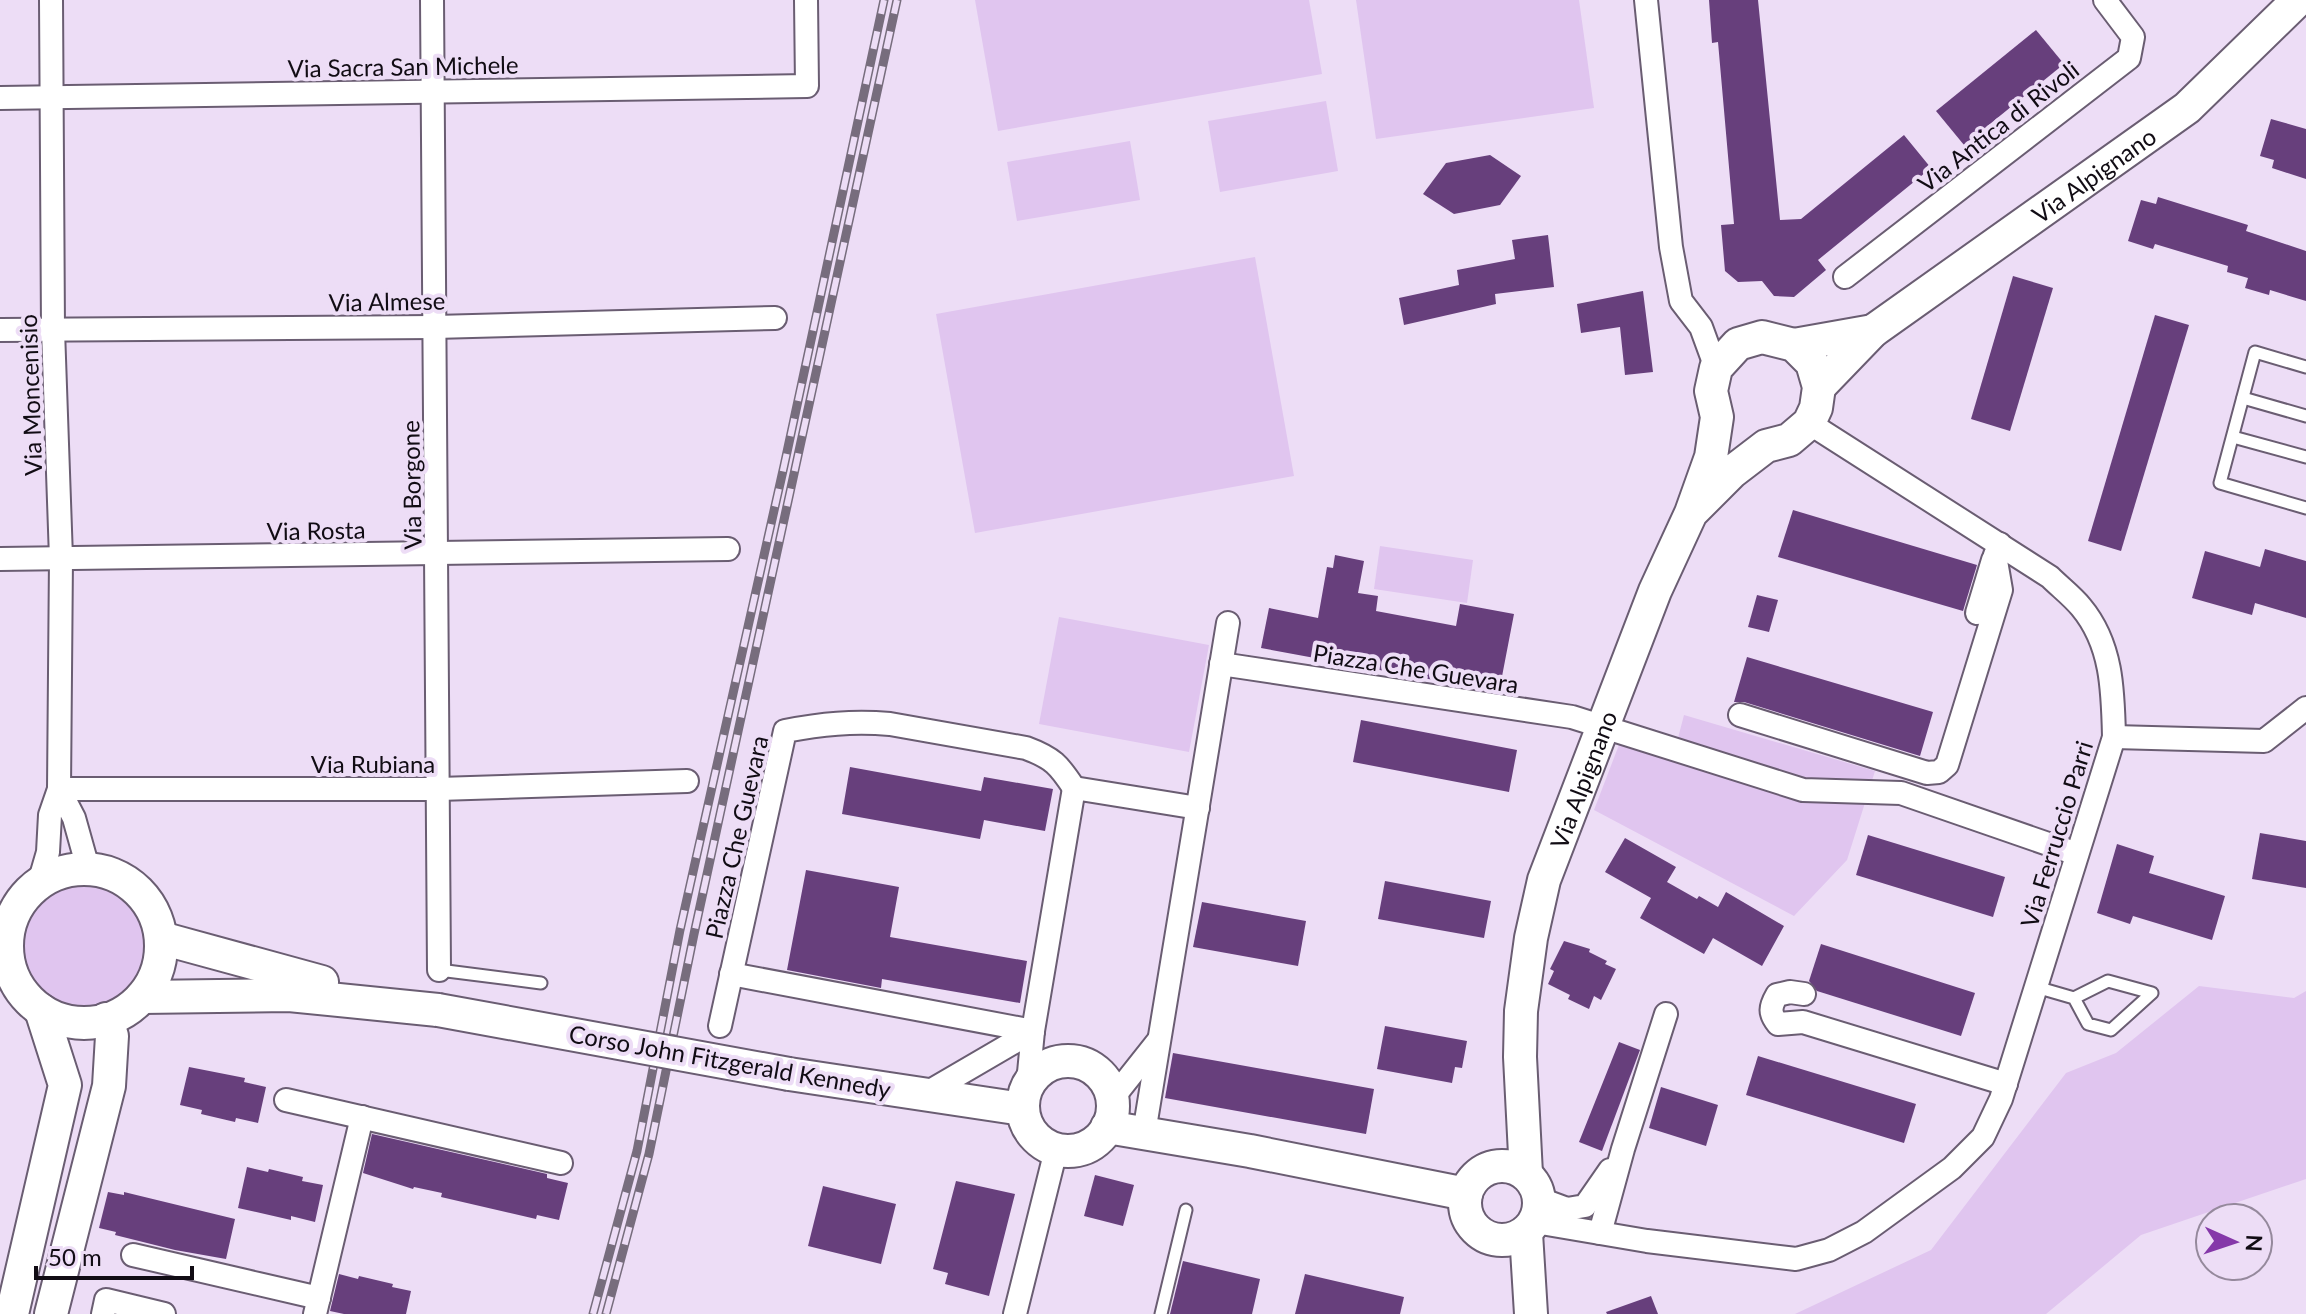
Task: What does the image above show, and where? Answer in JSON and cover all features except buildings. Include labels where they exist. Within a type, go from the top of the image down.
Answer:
[{"type":"street","name":"Via Moncenisio","points":[[39,883],[48,852],[50,815],[59,789],[61,558],[53,330],[51,0]]},
{"type":"street","name":"Via Borgone","points":[[432,0],[439,970]]},
{"type":"street","name":"Via Sacra San Michele","points":[[0,98],[807,86],[806,0]]},
{"type":"street","points":[[1646,0],[1671,247],[1681,301],[1701,327],[1716,368]]},
{"type":"street","name":"Via Antica di Rivoli","points":[[1845,277],[2129,58],[2133,37],[2105,0]]},
{"type":"street","name":"Via Alpignano","points":[[1873,331],[2187,108],[2298,0]]},
{"type":"street","name":"Via Almese","points":[[0,330],[435,327],[775,318]]},
{"type":"street","points":[[1701,327],[1738,344]]},
{"type":"street","points":[[1766,446],[1735,436],[1717,417],[1711,391],[1716,368],[1738,344],[1762,337],[1794,345],[1873,331]]},
{"type":"street","points":[[1819,387],[1873,331]]},
{"type":"street","points":[[1691,513],[1732,472],[1766,446],[1789,440],[1809,423],[1816,408],[1819,387],[1812,363],[1794,345]]},
{"type":"street","name":"Via Alpignano","points":[[1530,1314],[1520,1057],[1521,1011],[1531,938],[1544,880],[1655,591],[1691,513],[1711,457],[1717,417]]},
{"type":"street","name":"Via Ferruccio Parri","points":[[1525,1214],[1647,1241],[1796,1259],[1829,1250],[1864,1232],[1952,1168],[1983,1137],[2006,1084],[2114,737],[2113,686],[2103,642],[2082,608],[2050,577],[1997,549],[1809,423]]},
{"type":"street","name":"Via Rosta","points":[[0,559],[728,549]]},
{"type":"street","points":[[1977,613],[1997,549]]},
{"type":"street","points":[[1740,715],[1927,773],[1939,772],[1947,765],[2001,590],[1997,549]]},
{"type":"street","points":[[1144,1133],[1228,623]]},
{"type":"street","name":"Piazza Che Guevara","points":[[1221,664],[1572,717],[1803,790],[1901,793],[2077,854]]},
{"type":"street","points":[[2114,737],[2264,741],[2306,708]]},
{"type":"street","name":"Piazza Che Guevara","points":[[720,1026],[785,731],[836,722],[878,723],[1026,748],[1059,765],[1074,788]]},
{"type":"street","name":"Via Rubiana","points":[[59,789],[439,789],[687,781]]},
{"type":"street","points":[[1160,1038],[1090,1145],[1070,1151],[1056,1150],[1037,1140],[1028,1129],[1025,1096],[1033,1031],[1074,788],[1198,808]]},
{"type":"street","name":"Via Moncenisio","points":[[59,789],[74,818],[88,868]]},
{"type":"street","points":[[88,868],[126,880],[139,891],[154,913],[161,938],[157,972],[142,997],[119,1014],[106,1019],[75,1022],[41,1010],[27,997],[15,979],[4,952],[9,932],[9,907],[39,883],[70,870],[88,868]]},
{"type":"street","name":"Corso John Fitzgerald Kennedy","points":[[161,938],[288,974],[438,1010],[789,1074],[925,1094],[1025,1096]]},
{"type":"street","name":"Piazza Che Guevara","points":[[731,974],[1033,1031]]},
{"type":"street","points":[[1804,994],[1790,992],[1777,995],[1771,1006],[1772,1016],[1778,1024],[1803,1022],[2006,1084]]},
{"type":"street","name":"Corso John Fitzgerald Kennedy","points":[[142,997],[289,995],[438,1010]]},
{"type":"street","points":[[12,1314],[65,1085],[41,1010]]},
{"type":"street","points":[[1600,1233],[1666,1014]]},
{"type":"street","points":[[51,1314],[109,1086],[112,1036],[106,1019]]},
{"type":"street","points":[[925,1094],[1033,1031]]},
{"type":"street","name":"Via Alpignano","points":[[1486,1169],[1509,1123],[1520,1057]]},
{"type":"street","points":[[1025,1096],[1043,1067],[1063,1060],[1085,1064],[1100,1074],[1110,1090],[1109,1113]]},
{"type":"street","points":[[286,1100],[561,1163]]},
{"type":"street","points":[[1109,1113],[1144,1133],[1466,1194]]},
{"type":"street","points":[[133,1255],[317,1306],[362,1117]]},
{"type":"street","points":[[1525,1214],[1505,1166],[1486,1169],[1474,1178],[1466,1194],[1465,1210],[1471,1225],[1484,1237],[1525,1214],[1585,1206],[1600,1189],[1623,1149]]},
{"type":"street","points":[[1015,1314],[1056,1150]]},
{"type":"street","points":[[103,1314],[106,1300],[164,1314]]},
{"type":"lane","points":[[2306,367],[2255,352],[2220,483],[2306,508]]},
{"type":"lane","points":[[2243,398],[2306,416]]},
{"type":"lane","points":[[2233,437],[2306,457]]},
{"type":"lane","points":[[439,970],[541,983]]},
{"type":"lane","points":[[2036,987],[2074,998],[2108,981],[2152,993],[2111,1030],[2088,1024],[2074,998]]},
{"type":"lane","points":[[1161,1314],[1186,1210]]},
{"type":"shaded area","points":[[975,0],[1309,0],[1322,74],[998,131]]},
{"type":"shaded area","points":[[1356,0],[1579,0],[1594,108],[1376,139]]},
{"type":"shaded area","points":[[1326,101],[1338,171],[1220,192],[1208,121]]},
{"type":"shaded area","points":[[1130,141],[1140,200],[1017,221],[1007,162]]},
{"type":"shaded area","points":[[1255,257],[1294,476],[975,533],[936,314]]},
{"type":"shaded area","points":[[1380,546],[1473,560],[1467,603],[1374,589]]},
{"type":"shaded area","points":[[1059,617],[1209,645],[1189,752],[1039,724]]},
{"type":"shaded area","points":[[1684,715],[1875,771],[1847,860],[1794,916],[1594,810],[1627,724],[1678,738]]},
{"type":"shaded area","points":[[84,884],[108,889],[129,903],[143,924],[148,948],[143,972],[129,993],[108,1007],[84,1012],[60,1007],[39,993],[25,972],[20,948],[25,924],[39,903],[60,889]]},
{"type":"shaded area","points":[[2199,986],[2294,998],[2306,991],[2306,1179],[2238,1202],[2194,1202],[2194,1217],[2141,1235],[2046,1314],[1795,1314],[1931,1250],[2066,1073],[2116,1053]]},
{"type":"railway","points":[[593,1314],[637,1151],[680,930],[884,0]]},
{"type":"railway","points":[[606,1314],[649,1154],[897,0]]}]
